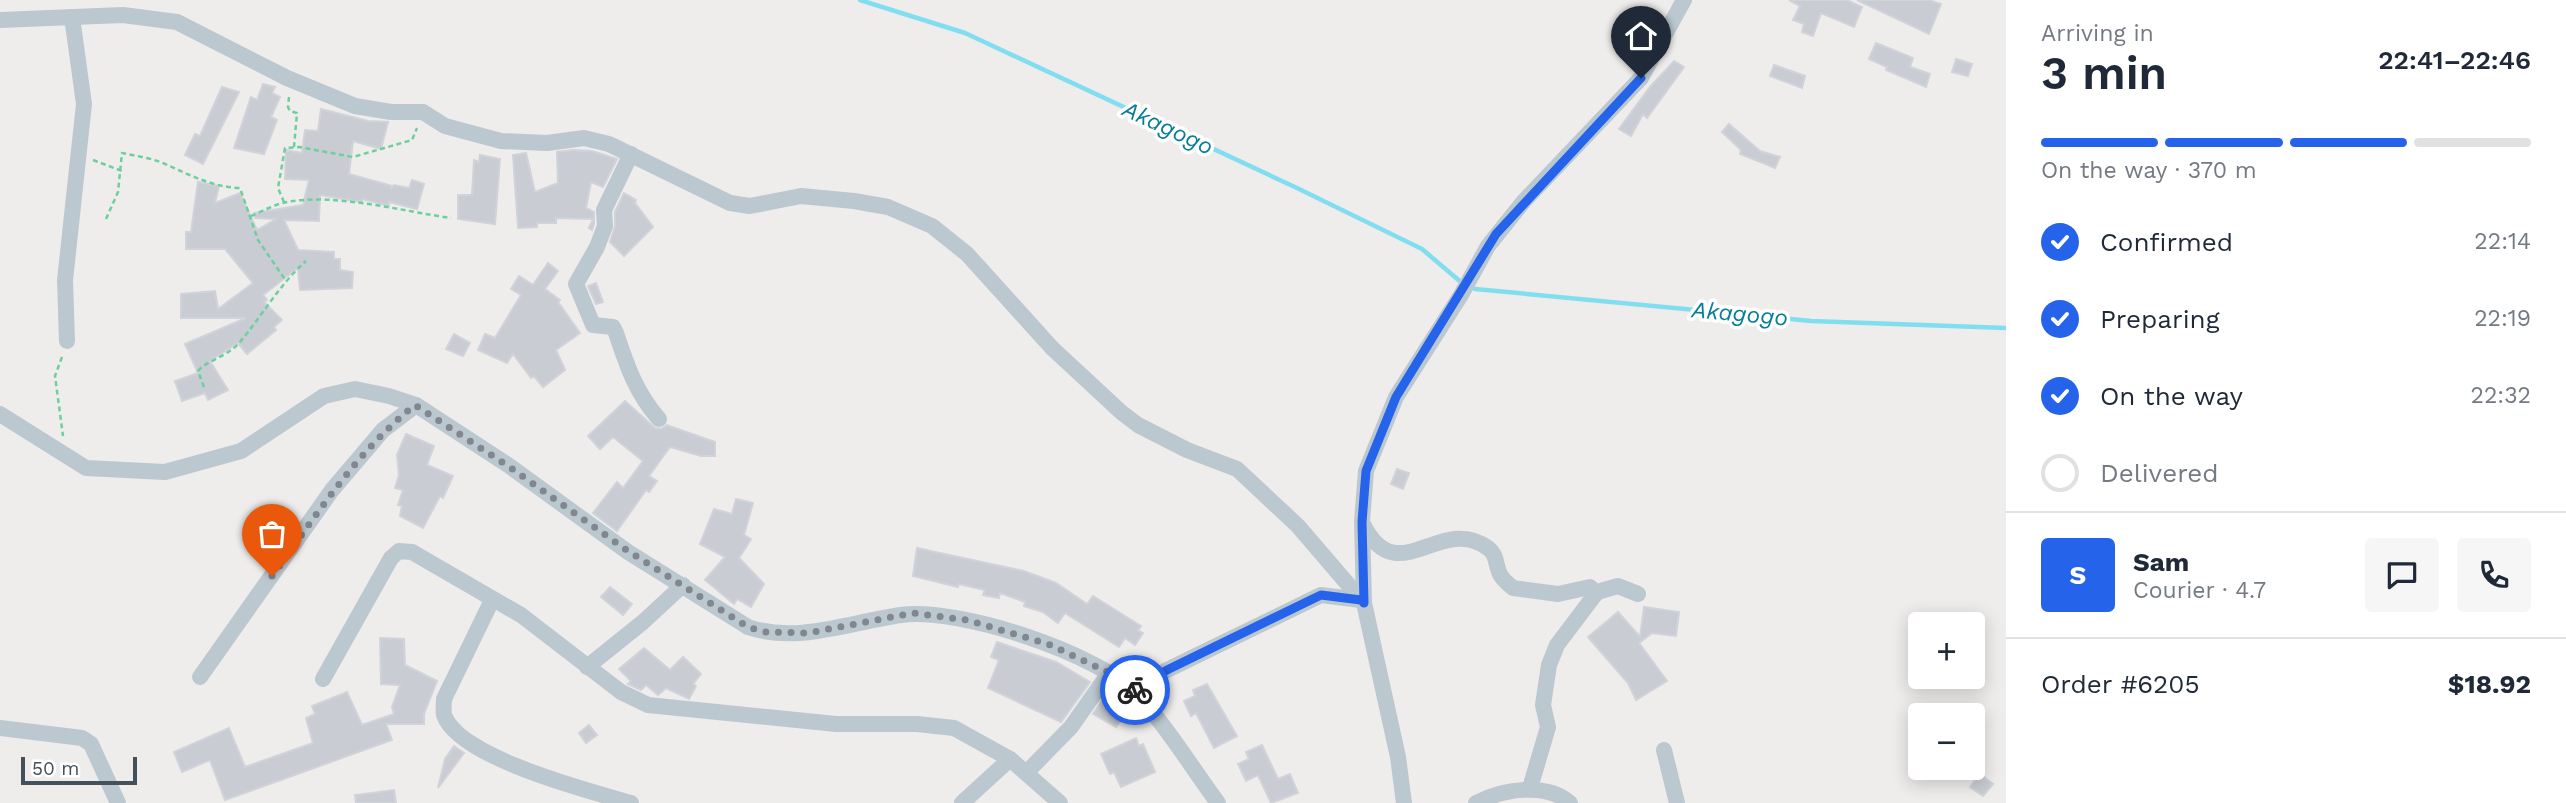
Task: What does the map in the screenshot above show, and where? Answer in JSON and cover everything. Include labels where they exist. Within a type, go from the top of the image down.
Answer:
[{"type":"street","points":[[1405,803],[1398,757],[1362,602],[1362,522],[1366,471],[1392,407],[1488,246],[1524,201],[1641,78],[1684,0]]},
{"type":"street","points":[[0,20],[123,15],[177,22],[293,80],[355,106],[391,112],[423,112],[446,126],[501,141],[547,143],[584,138],[631,154],[730,203],[750,206],[802,196],[888,207],[932,226],[967,254],[1052,348],[1138,425],[1188,450],[1237,469],[1298,526],[1362,602]]},
{"type":"street","points":[[67,341],[65,280],[72,202],[81,154],[84,104],[72,17]]},
{"type":"street","points":[[631,154],[604,210],[605,226],[597,247],[576,284],[593,325],[613,327],[632,380],[642,400],[659,419]]},
{"type":"street","points":[[0,414],[86,468],[165,472],[241,451],[324,396],[355,389],[415,405],[508,466],[628,551],[738,622],[764,632],[808,633],[913,613],[953,618],[1048,644],[1110,673],[1133,691],[1218,803]]},
{"type":"street","points":[[200,677],[332,490],[383,430],[415,405]]},
{"type":"street","points":[[1362,522],[1371,539],[1385,551],[1398,555],[1440,540],[1459,538],[1488,548],[1496,558],[1499,573],[1513,589],[1558,594],[1590,587],[1596,594]]},
{"type":"street","points":[[323,679],[391,558],[400,551],[412,552],[521,615],[621,692],[648,705],[836,724],[917,724],[954,728],[1010,759],[1060,803]]},
{"type":"street","points":[[587,667],[643,622],[683,585]]},
{"type":"street","points":[[1530,788],[1548,727],[1543,705],[1549,665],[1557,645],[1596,594],[1604,588],[1618,586],[1638,594]]},
{"type":"street","points":[[1133,691],[1167,670],[1321,595],[1362,602]]},
{"type":"street","points":[[492,600],[444,699],[443,713],[449,723],[457,734],[501,760],[551,779],[631,803]]},
{"type":"street","points":[[1026,773],[1071,727],[1110,673]]},
{"type":"street","points":[[0,728],[82,738],[90,744],[118,803]]},
{"type":"street","points":[[1664,750],[1677,803]]},
{"type":"street","points":[[962,803],[1010,759]]},
{"type":"street","points":[[1476,803],[1530,788],[1563,797],[1570,803]]},
{"type":"path","points":[[293,80],[288,107],[290,111],[297,113],[294,147]]},
{"type":"path","points":[[284,202],[278,188],[285,148],[294,147],[353,157],[395,147],[412,140],[423,112]]},
{"type":"path","points":[[106,219],[118,192],[122,153],[163,163],[192,178],[240,188],[258,240],[286,281]]},
{"type":"path","points":[[81,154],[122,171]]},
{"type":"path","points":[[251,216],[284,202],[320,200],[451,218]]},
{"type":"path","points":[[204,387],[198,371],[201,366],[225,356],[240,342],[286,281],[306,261]]},
{"type":"path","points":[[66,457],[55,376],[67,341]]},
{"type":"building","points":[[1789,0],[1847,0],[1862,7],[1854,27],[1821,13],[1813,36],[1802,32],[1804,24],[1793,20],[1800,6]]},
{"type":"building","points":[[1857,0],[1929,0],[1941,4],[1929,34]]},
{"type":"building","points":[[1876,43],[1913,58],[1910,67],[1930,74],[1926,87],[1886,70],[1887,67],[1869,59]]},
{"type":"building","points":[[1956,59],[1972,64],[1968,76],[1952,72]]},
{"type":"building","points":[[1674,61],[1684,67],[1647,118],[1643,114],[1631,136],[1619,129],[1650,87]]},
{"type":"building","points":[[1774,65],[1805,76],[1802,88],[1770,76]]},
{"type":"building","points":[[263,84],[275,87],[272,93],[280,97],[271,117],[277,120],[264,154],[234,148],[251,97],[257,100]]},
{"type":"building","points":[[222,87],[239,92],[203,164],[185,155],[195,134],[200,136]]},
{"type":"building","points":[[321,109],[368,121],[388,122],[381,149],[353,141],[349,174],[392,186],[391,189],[394,185],[409,188],[412,180],[424,184],[417,209],[389,202],[389,206],[362,199],[362,202],[320,195],[319,221],[284,220],[298,250],[334,252],[334,259],[340,259],[340,270],[353,272],[352,288],[300,290],[298,268],[263,295],[267,300],[264,302],[282,320],[274,327],[276,330],[247,354],[238,343],[210,361],[228,390],[208,400],[205,393],[182,401],[175,381],[198,373],[185,344],[246,318],[181,318],[181,294],[215,291],[218,309],[253,283],[225,249],[186,249],[186,232],[191,232],[198,182],[219,186],[215,203],[240,193],[257,230],[276,219],[255,218],[254,213],[303,205],[309,180],[285,179],[286,150],[302,153],[305,130],[318,131]]},
{"type":"building","points":[[1729,124],[1760,151],[1780,157],[1775,168],[1740,154],[1741,150],[1722,132]]},
{"type":"building","points":[[592,151],[617,159],[603,187],[591,182],[586,208],[594,212],[592,230],[589,228],[593,219],[556,218],[556,223],[537,223],[537,227],[518,228],[513,155],[526,153],[535,192],[558,183],[557,152]]},
{"type":"building","points":[[480,155],[500,159],[495,224],[458,219],[458,195],[472,195],[474,160],[479,162]]},
{"type":"building","points":[[624,193],[636,200],[635,203],[653,227],[624,256],[610,242],[615,226],[615,212]]},
{"type":"building","points":[[548,263],[558,271],[545,289],[560,300],[558,302],[580,333],[556,350],[565,370],[543,387],[534,376],[531,378],[513,354],[507,363],[478,350],[485,334],[495,338],[521,295],[511,289],[519,276],[533,285]]},
{"type":"building","points":[[596,283],[603,302],[596,304],[588,286]]},
{"type":"building","points":[[454,334],[470,343],[463,356],[446,349]]},
{"type":"building","points":[[625,401],[655,428],[661,429],[667,425],[715,442],[715,456],[701,456],[670,447],[649,476],[657,481],[649,492],[646,490],[617,531],[593,513],[617,482],[623,488],[643,461],[613,437],[600,449],[588,436]]},
{"type":"building","points":[[406,434],[434,446],[427,465],[453,476],[443,498],[440,496],[423,528],[400,516],[402,506],[398,505],[403,490],[395,488],[399,475],[397,455]]},
{"type":"building","points":[[1397,469],[1409,473],[1403,489],[1391,484]]},
{"type":"building","points":[[736,499],[753,503],[744,535],[751,539],[739,558],[764,584],[751,607],[737,599],[734,604],[705,580],[725,557],[700,544],[714,509],[732,514]]},
{"type":"building","points":[[917,548],[1024,571],[1056,583],[1087,604],[1093,596],[1141,626],[1138,631],[1143,633],[1135,645],[1125,638],[1119,647],[1065,613],[1058,623],[1043,612],[1024,606],[1025,602],[1000,593],[999,598],[983,595],[985,590],[959,584],[958,587],[913,576]]},
{"type":"building","points":[[610,587],[632,604],[623,615],[601,597]]},
{"type":"building","points":[[1644,607],[1679,612],[1676,636],[1652,633],[1639,643],[1667,681],[1636,700],[1628,683],[1588,637],[1618,612],[1640,637]]},
{"type":"building","points":[[380,638],[404,639],[405,665],[437,681],[424,714],[424,724],[386,724],[392,740],[225,800],[210,760],[182,772],[174,752],[229,728],[245,767],[313,743],[306,718],[315,714],[312,706],[347,692],[362,725],[394,714],[392,707],[400,685],[381,684]]},
{"type":"building","points":[[997,642],[1056,662],[1090,682],[1061,722],[988,688],[999,660],[991,657]]},
{"type":"building","points":[[644,648],[670,670],[683,657],[701,674],[693,684],[696,686],[689,699],[666,688],[658,695],[646,685],[641,690],[628,684],[631,681],[619,669]]},
{"type":"building","points":[[1207,684],[1237,736],[1214,748],[1196,713],[1191,716],[1184,701],[1195,696],[1193,690]]},
{"type":"building","points":[[1108,692],[1130,707],[1116,727],[1093,714]]},
{"type":"building","points":[[589,725],[597,735],[586,743],[579,733]]},
{"type":"building","points":[[1136,738],[1139,746],[1143,744],[1155,772],[1121,787],[1114,772],[1110,774],[1101,754]]},
{"type":"building","points":[[1262,745],[1278,779],[1290,774],[1298,793],[1271,803],[1258,775],[1246,781],[1238,764],[1249,759],[1246,752]]},
{"type":"building","points":[[454,746],[464,753],[438,788],[445,759]]},
{"type":"building","points":[[1985,778],[1993,784],[1983,796],[1970,787],[1975,780],[1985,780]]},
{"type":"building","points":[[394,790],[396,803],[356,803],[355,795]]},
{"type":"waterway","name":"Akagogo","points":[[860,0],[965,33],[1297,188],[1422,249],[1462,283]]},
{"type":"waterway","name":"Akagogo","points":[[1475,289],[1811,321],[2006,328]]},
{"type":"way so far","points":[[272,576],[332,490],[383,430],[415,405],[508,466],[628,551],[748,627],[764,632],[808,633],[913,613],[967,620],[1048,644],[1110,673],[1135,690]]},
{"type":"route","points":[[1135,690],[1167,670],[1321,595],[1361,600],[1364,603],[1362,522],[1366,471],[1396,397],[1496,234],[1641,78]]}]
